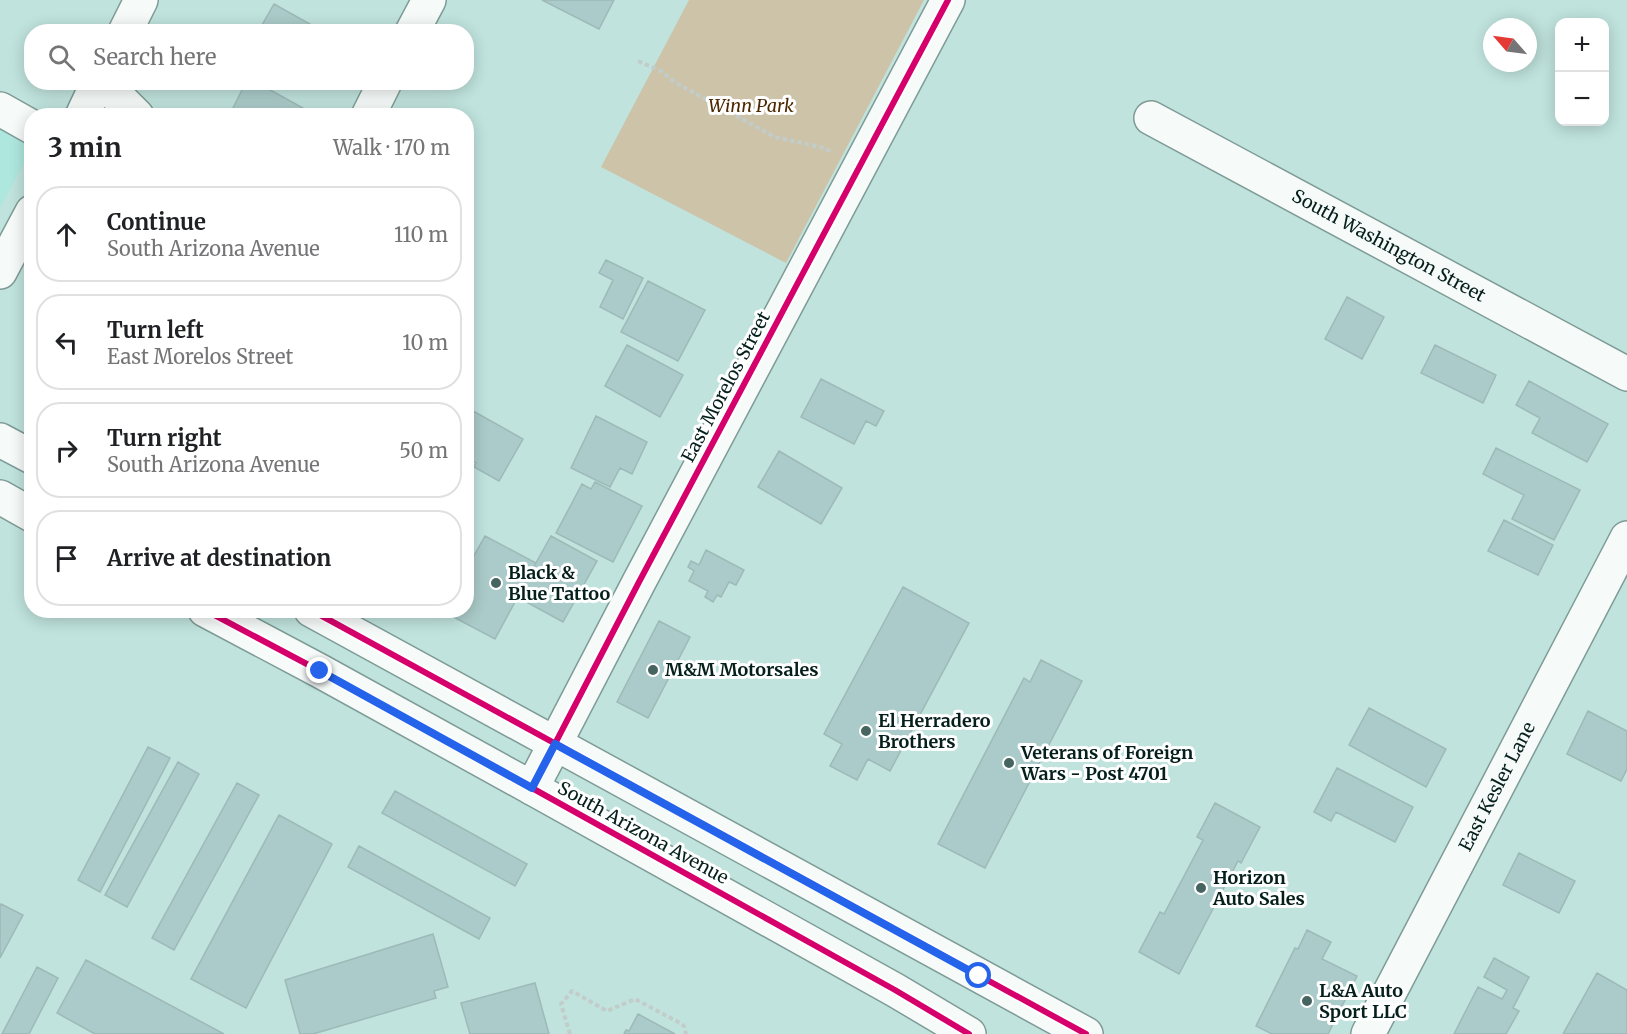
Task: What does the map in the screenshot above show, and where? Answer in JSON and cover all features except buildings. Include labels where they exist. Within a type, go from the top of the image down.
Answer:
[{"type":"street","points":[[129,24],[141,0]]},
{"type":"street","points":[[416,24],[429,0]]},
{"type":"street","name":"East Morelos Street","points":[[532,788],[948,0]]},
{"type":"street","points":[[86,108],[94,90]]},
{"type":"street","points":[[111,90],[129,108]]},
{"type":"street","points":[[372,108],[382,90]]},
{"type":"street","points":[[0,110],[24,123]]},
{"type":"street","name":"South Washington Street","points":[[1151,118],[1627,374]]},
{"type":"street","points":[[0,272],[24,227]]},
{"type":"street","points":[[0,440],[24,453]]},
{"type":"street","points":[[0,497],[24,510]]},
{"type":"street","name":"East Kesler Lane","points":[[1368,1034],[1627,538]]},
{"type":"street","name":"South Arizona Avenue","points":[[220,618],[532,788],[895,990],[969,1034]]},
{"type":"street","name":"South Arizona Avenue","points":[[326,618],[1086,1034]]},
{"type":"path","points":[[638,61],[661,71],[676,83],[740,116],[754,127],[776,137],[824,148],[860,166]]},
{"type":"path","points":[[570,1034],[561,1004],[572,991],[607,1011],[636,999],[680,1023],[684,1026],[686,1034]]},
{"type":"shaded area","points":[[0,103],[24,116],[24,163],[0,208]]},
{"type":"green space","name":"Winn Park","points":[[689,0],[924,0],[786,263],[601,167]]},
{"type":"cycle path","points":[[532,788],[948,0]]},
{"type":"cycle path","points":[[220,618],[532,788],[895,990],[969,1034]]},
{"type":"cycle path","points":[[326,618],[1086,1034]]},
{"type":"place","name":"Black & Blue Tattoo","points":[[496,583]]},
{"type":"place","name":"M&M Motorsales","points":[[653,670]]},
{"type":"place","name":"El Herradero Brothers","points":[[866,731]]},
{"type":"place","name":"Veterans of Foreign Wars - Post 4701","points":[[1009,763]]},
{"type":"place","name":"Horizon Auto Sales","points":[[1201,888]]},
{"type":"place","name":"L&A Auto Sport LLC","points":[[1307,1001]]},
{"type":"route","points":[[320,671],[532,788],[555,744],[979,976]]}]
